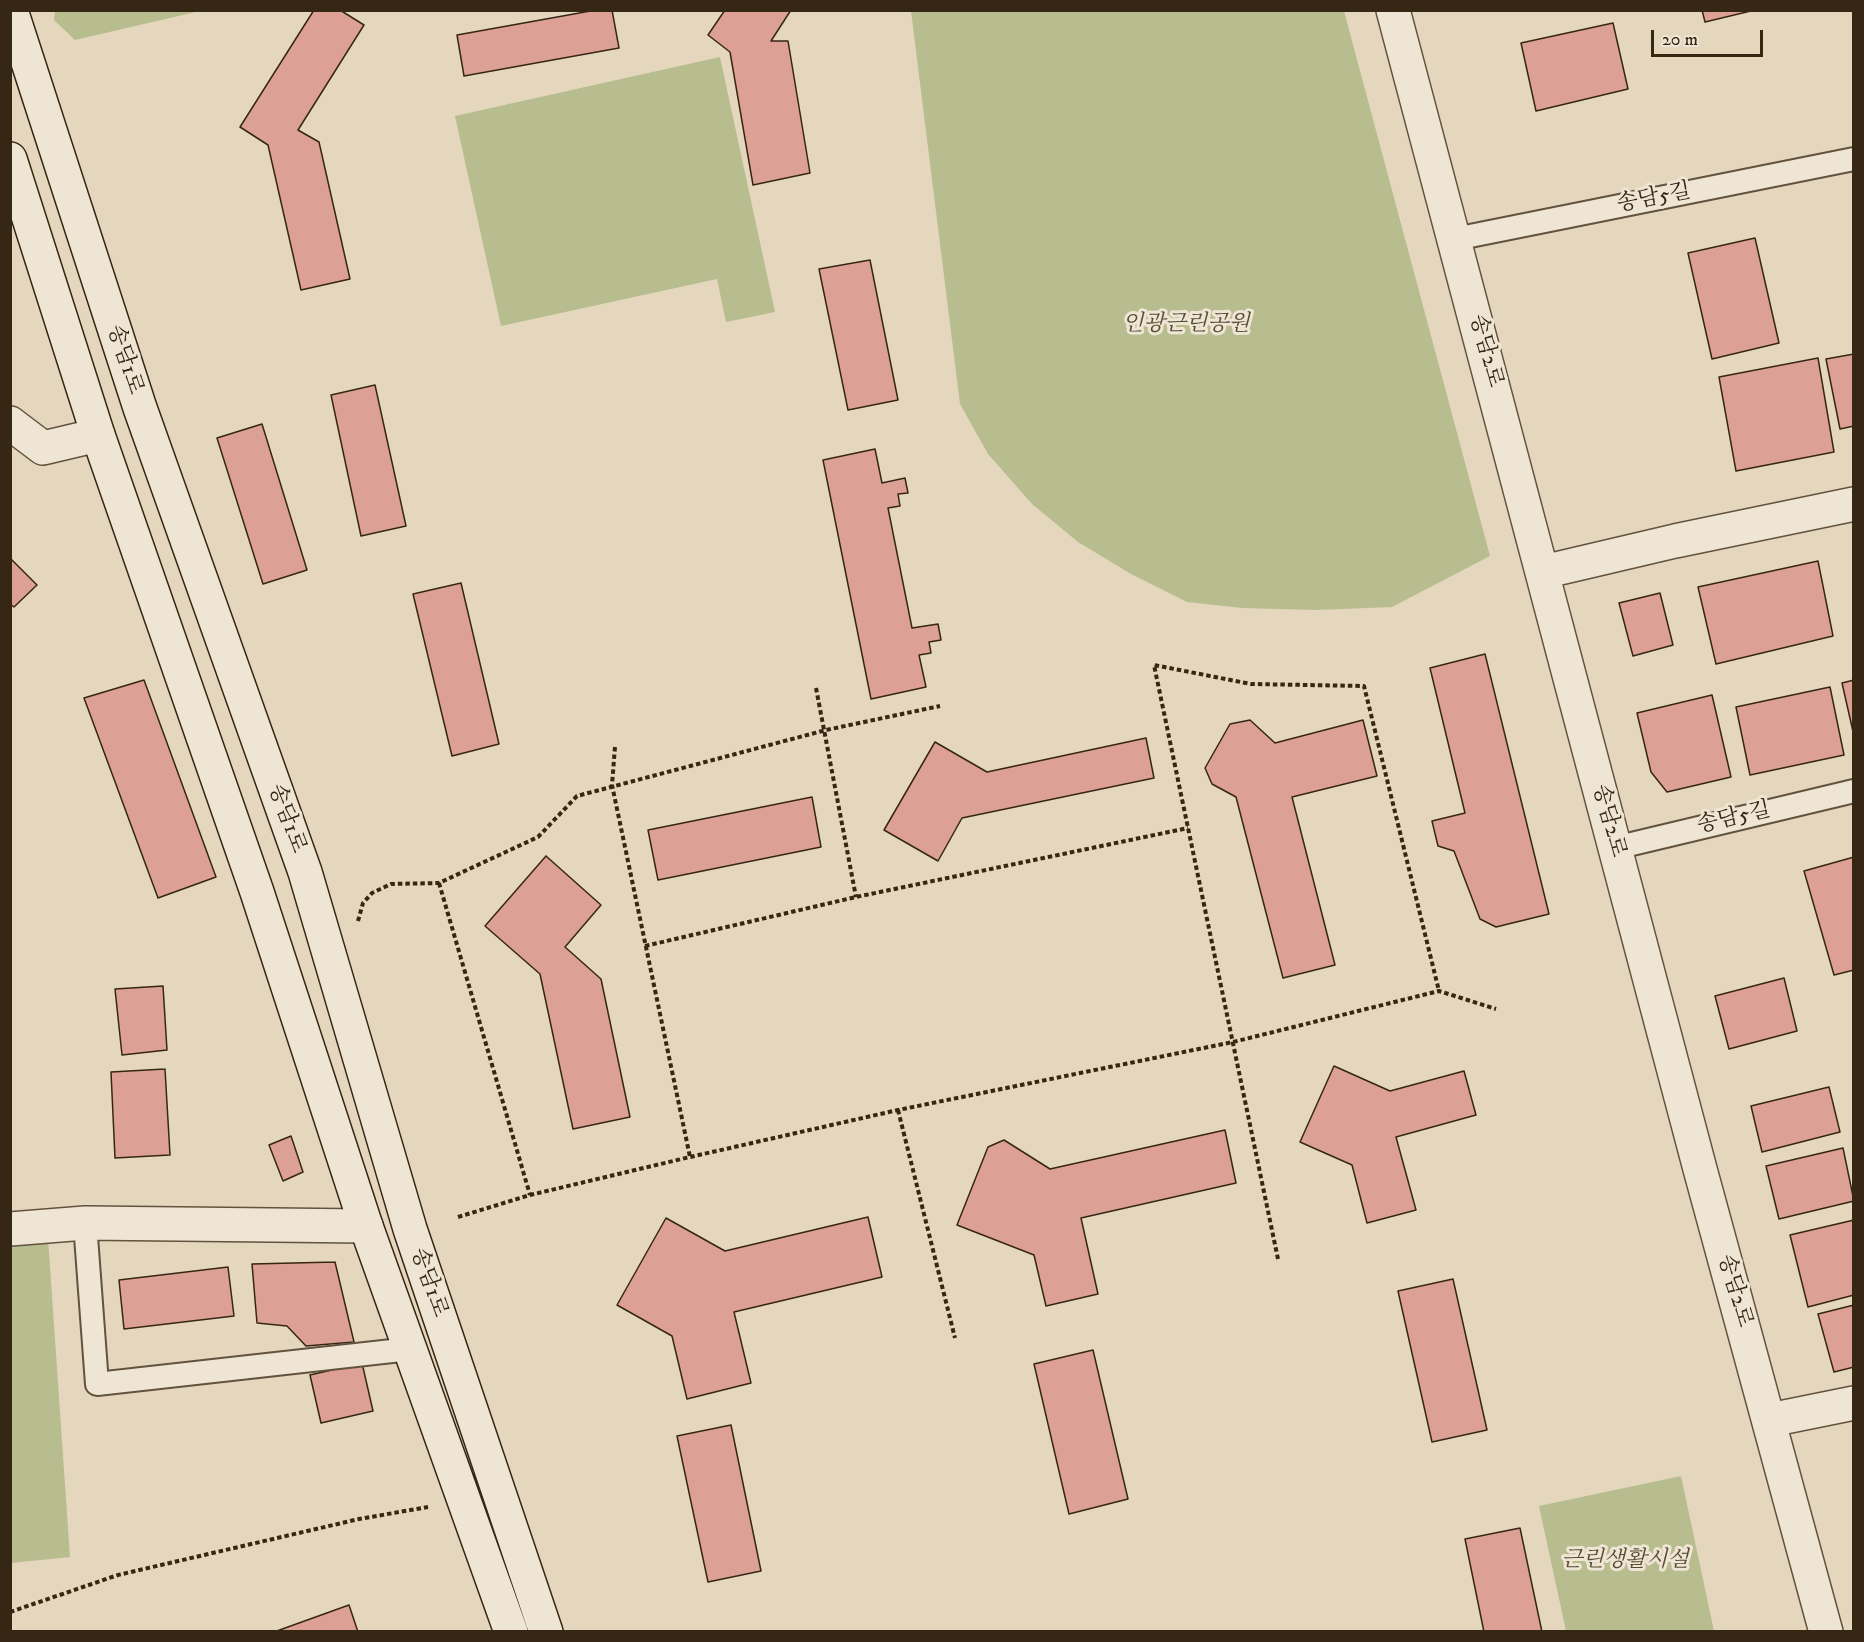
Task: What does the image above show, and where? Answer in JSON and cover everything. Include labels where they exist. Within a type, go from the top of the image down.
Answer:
[{"type":"main road","name":"송담1로","points":[[11,10],[140,408],[305,872],[410,1229],[546,1632]]},
{"type":"main road","name":"송담2로","points":[[1393,10],[1700,1169],[1826,1632]]},
{"type":"main road","name":"송담1로","points":[[10,159],[98,435],[258,892],[366,1226],[512,1632]]},
{"type":"main road","points":[[10,423],[43,448],[98,435]]},
{"type":"main road","points":[[1543,572],[1675,541],[1854,504]]},
{"type":"main road","points":[[10,1228],[84,1222],[366,1226]]},
{"type":"main road","points":[[1770,1420],[1854,1403]]},
{"type":"lane","name":"송담5길","points":[[1455,239],[1854,159]]},
{"type":"lane","name":"송담5길","points":[[1615,848],[1854,791]]},
{"type":"lane","points":[[84,1222],[97,1384],[410,1349]]},
{"type":"path","points":[[1278,1259],[1154,665],[1251,684],[1364,686],[1439,991]]},
{"type":"path","points":[[816,688],[826,730],[856,897]]},
{"type":"path","points":[[357,926],[363,903],[372,892],[391,884],[439,883],[538,837],[577,796],[826,730],[940,706]]},
{"type":"path","points":[[615,747],[612,785],[690,1157]]},
{"type":"path","points":[[645,946],[856,897],[1188,828]]},
{"type":"path","points":[[439,883],[530,1195]]},
{"type":"path","points":[[458,1217],[530,1195],[690,1157],[898,1110],[1233,1042],[1439,991],[1496,1009]]},
{"type":"path","points":[[898,1110],[955,1338]]},
{"type":"path","points":[[10,1612],[118,1575],[359,1518],[466,1501]]},
{"type":"green space","points":[[55,10],[200,11],[75,40],[54,20]]},
{"type":"green space","name":"인광근린공원","points":[[911,11],[1344,11],[1490,556],[1392,607],[1317,610],[1242,608],[1187,602],[1131,574],[1078,542],[1032,504],[988,454],[960,404]]},
{"type":"green space","points":[[720,57],[775,312],[726,322],[717,279],[501,326],[455,116]]},
{"type":"green space","points":[[48,1238],[70,1557],[11,1563],[11,1241]]},
{"type":"green space","name":"근린생활시설","points":[[1681,1476],[1714,1631],[1566,1631],[1539,1506]]},
{"type":"building","points":[[314,10],[340,10],[364,25],[298,130],[319,142],[350,279],[301,290],[268,145],[240,127]]},
{"type":"building","points":[[596,10],[612,10],[619,48],[464,76],[457,35]]},
{"type":"building","points":[[725,10],[791,10],[771,41],[788,41],[810,173],[753,185],[730,52],[708,35]]},
{"type":"building","points":[[1702,10],[1755,10],[1705,22]]},
{"type":"building","points":[[1613,23],[1628,89],[1536,111],[1521,43]]},
{"type":"building","points":[[1755,238],[1779,343],[1712,359],[1688,253]]},
{"type":"building","points":[[870,260],[898,400],[848,410],[819,269]]},
{"type":"building","points":[[1854,354],[1854,426],[1840,429],[1826,359]]},
{"type":"building","points":[[1818,358],[1834,452],[1736,471],[1719,377]]},
{"type":"building","points":[[375,385],[406,526],[361,536],[331,395]]},
{"type":"building","points":[[262,424],[307,570],[263,584],[217,438]]},
{"type":"building","points":[[875,449],[882,483],[905,478],[908,493],[898,494],[900,506],[888,508],[912,628],[938,624],[941,640],[929,642],[931,653],[919,655],[926,687],[871,699],[823,460]]},
{"type":"building","points":[[10,558],[37,585],[14,607],[10,604]]},
{"type":"building","points":[[1818,561],[1833,636],[1716,664],[1698,587]]},
{"type":"building","points":[[461,583],[499,744],[452,756],[413,594]]},
{"type":"building","points":[[1660,593],[1673,645],[1633,656],[1619,603]]},
{"type":"building","points":[[1485,654],[1549,914],[1496,927],[1480,919],[1454,851],[1438,846],[1432,821],[1465,813],[1430,668]]},
{"type":"building","points":[[144,680],[216,877],[158,898],[84,698]]},
{"type":"building","points":[[1854,680],[1854,736],[1842,683]]},
{"type":"building","points":[[1830,687],[1844,755],[1750,775],[1736,707]]},
{"type":"building","points":[[1712,695],[1731,777],[1667,792],[1651,772],[1637,713]]},
{"type":"building","points":[[1250,720],[1275,743],[1363,720],[1377,776],[1292,797],[1335,965],[1283,978],[1236,797],[1212,784],[1205,768],[1230,724]]},
{"type":"building","points":[[1146,738],[1154,778],[962,818],[938,861],[884,830],[935,742],[987,772]]},
{"type":"building","points":[[812,797],[821,847],[658,880],[648,830]]},
{"type":"building","points":[[546,856],[601,905],[565,947],[601,979],[630,1117],[573,1129],[540,974],[485,926]]},
{"type":"building","points":[[1854,857],[1854,970],[1834,975],[1804,871]]},
{"type":"building","points":[[1784,978],[1797,1031],[1729,1049],[1715,996]]},
{"type":"building","points":[[163,986],[167,1050],[122,1055],[115,989]]},
{"type":"building","points":[[1334,1066],[1390,1091],[1464,1071],[1476,1115],[1396,1137],[1416,1210],[1367,1223],[1352,1165],[1300,1142]]},
{"type":"building","points":[[165,1069],[170,1155],[115,1158],[111,1072]]},
{"type":"building","points":[[1829,1087],[1840,1132],[1762,1152],[1751,1106]]},
{"type":"building","points":[[1225,1130],[1236,1183],[1081,1218],[1098,1294],[1046,1306],[1034,1255],[957,1225],[988,1147],[1004,1140],[1050,1169]]},
{"type":"building","points":[[291,1136],[303,1172],[283,1181],[269,1145]]},
{"type":"building","points":[[1843,1148],[1854,1201],[1779,1219],[1766,1166]]},
{"type":"building","points":[[868,1217],[882,1277],[734,1312],[751,1383],[687,1399],[672,1336],[617,1305],[666,1218],[725,1251]]},
{"type":"building","points":[[1854,1220],[1854,1295],[1808,1307],[1790,1235]]},
{"type":"building","points":[[335,1262],[354,1342],[306,1346],[287,1326],[257,1323],[252,1264]]},
{"type":"building","points":[[228,1267],[234,1316],[124,1329],[119,1280]]},
{"type":"building","points":[[1453,1279],[1487,1430],[1432,1442],[1398,1291]]},
{"type":"building","points":[[1854,1305],[1854,1367],[1834,1372],[1818,1314]]},
{"type":"building","points":[[1093,1350],[1128,1499],[1069,1514],[1034,1364]]},
{"type":"building","points":[[362,1363],[373,1411],[321,1423],[310,1375]]},
{"type":"building","points":[[731,1425],[761,1571],[708,1582],[677,1436]]},
{"type":"building","points":[[1520,1528],[1542,1632],[1484,1632],[1465,1539]]},
{"type":"building","points":[[349,1605],[358,1632],[274,1632]]}]
